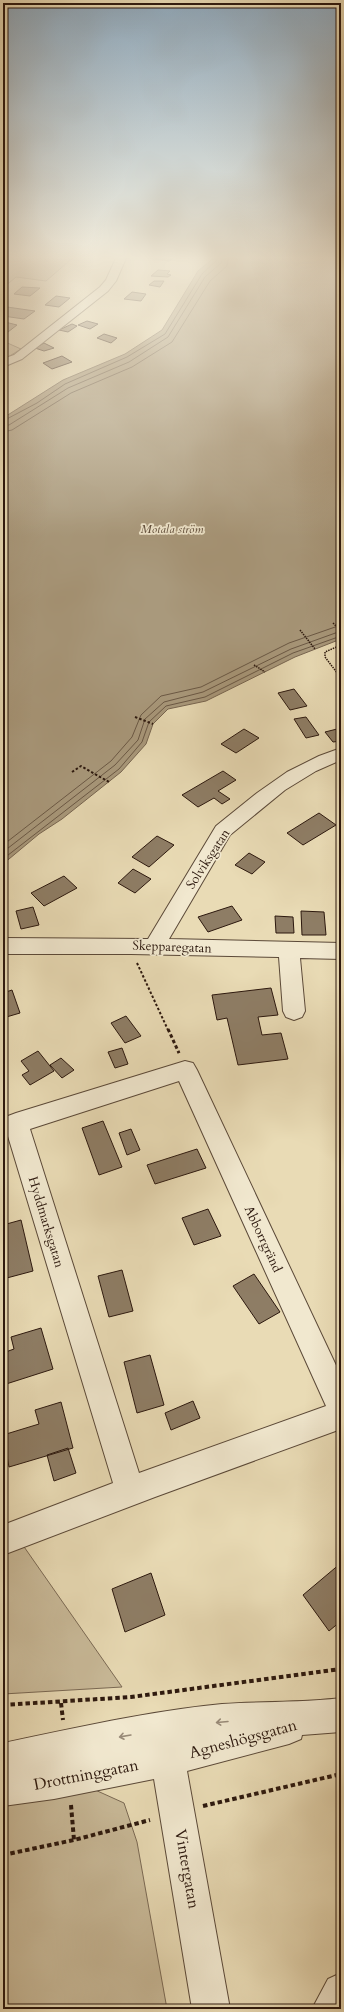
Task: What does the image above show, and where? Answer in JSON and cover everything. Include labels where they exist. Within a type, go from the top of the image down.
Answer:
[{"type":"street","points":[[3,363],[18,357],[27,350]]},
{"type":"street","name":"Solviksgatan","points":[[154,946],[223,832],[235,820],[287,781],[313,765],[341,754]]},
{"type":"street","name":"Skepparegatan","points":[[3,946],[154,946],[341,951]]},
{"type":"street","points":[[289,950],[294,1011]]},
{"type":"street","name":"Abborrgränd","points":[[185,1070],[341,1407]]},
{"type":"street","name":"Hyddmarksgatan","points":[[130,1491],[16,1123],[185,1070]]},
{"type":"street","points":[[3,1540],[130,1491],[341,1415]]},
{"type":"street","name":"Agneshögsgatan","points":[[166,1744],[229,1745],[329,1717]]},
{"type":"street","points":[[3,1760],[166,1744]]},
{"type":"street","name":"Drottninggatan","points":[[3,1789],[68,1779],[166,1744]]},
{"type":"street","name":"Vintergatan","points":[[166,1744],[211,2009]]},
{"type":"street","points":[[331,2009],[341,1992]]},
{"type":"path","points":[[333,623],[341,631]]},
{"type":"path","points":[[300,630],[315,649]]},
{"type":"path","points":[[341,645],[331,648],[325,652],[325,657],[341,678]]},
{"type":"path","points":[[254,665],[265,672]]},
{"type":"path","points":[[134,718],[152,724]]},
{"type":"path","points":[[72,772],[81,766],[108,782]]},
{"type":"path","points":[[131,946],[132,953],[182,1057],[185,1070]]},
{"type":"path","points":[[3,1705],[62,1703],[127,1698],[341,1669]]},
{"type":"path","points":[[3,1856],[341,1774]]},
{"type":"shaded area","points":[[3,350],[20,350],[3,360]]},
{"type":"shaded area","points":[[3,1510],[6,1521],[122,1687],[3,1694]]},
{"type":"shaded area","points":[[93,1789],[124,1803],[137,1842],[167,2009],[3,2009],[3,1806]]},
{"type":"water","name":"Motala ström","points":[[131,350],[341,350],[341,639],[295,657],[206,701],[168,709],[153,724],[146,744],[121,772],[62,819],[39,834],[3,864],[3,418],[63,380],[125,354]]},
{"type":"building","points":[[62,356],[72,362],[52,369],[43,363]]},
{"type":"building","points":[[294,689],[307,706],[290,710],[278,693]]},
{"type":"building","points":[[306,717],[319,735],[306,738],[294,719]]},
{"type":"building","points":[[341,728],[341,741],[333,742],[325,732]]},
{"type":"building","points":[[244,729],[259,738],[236,753],[221,744]]},
{"type":"building","points":[[223,771],[236,780],[218,791],[230,799],[222,804],[214,798],[198,807],[182,795]]},
{"type":"building","points":[[319,813],[336,825],[303,845],[287,833]]},
{"type":"building","points":[[157,836],[174,845],[149,867],[132,857]]},
{"type":"building","points":[[249,853],[265,862],[252,874],[235,865]]},
{"type":"building","points":[[133,869],[151,879],[135,893],[118,883]]},
{"type":"building","points":[[64,876],[77,888],[44,906],[31,893]]},
{"type":"building","points":[[232,906],[242,920],[208,932],[198,917]]},
{"type":"building","points":[[33,907],[39,925],[21,929],[16,911]]},
{"type":"building","points":[[301,911],[324,912],[326,935],[302,935]]},
{"type":"building","points":[[275,916],[293,917],[294,933],[276,933]]},
{"type":"building","points":[[271,988],[278,1015],[258,1017],[262,1035],[281,1033],[288,1059],[238,1065],[227,1018],[217,1020],[212,995]]},
{"type":"building","points":[[12,990],[20,1013],[3,1018],[3,993]]},
{"type":"building","points":[[126,1016],[141,1036],[125,1043],[111,1023]]},
{"type":"building","points":[[122,1048],[128,1064],[115,1068],[108,1052]]},
{"type":"building","points":[[38,1051],[54,1071],[30,1085],[22,1075],[29,1071],[21,1061]]},
{"type":"building","points":[[61,1058],[74,1070],[62,1078],[50,1065]]},
{"type":"building","points":[[103,1121],[122,1167],[99,1175],[82,1128]]},
{"type":"building","points":[[131,1129],[140,1150],[127,1155],[119,1133]]},
{"type":"building","points":[[197,1149],[206,1168],[155,1184],[147,1165]]},
{"type":"building","points":[[208,1209],[221,1236],[194,1245],[182,1218]]},
{"type":"building","points":[[21,1220],[33,1271],[3,1279],[3,1225]]},
{"type":"building","points":[[122,1270],[133,1311],[109,1317],[98,1276]]},
{"type":"building","points":[[254,1274],[280,1312],[259,1324],[233,1286]]},
{"type":"building","points":[[41,1328],[53,1369],[3,1385],[3,1353],[14,1349],[11,1337]]},
{"type":"building","points":[[150,1355],[164,1405],[137,1413],[124,1362]]},
{"type":"building","points":[[193,1401],[200,1418],[171,1430],[165,1413]]},
{"type":"building","points":[[61,1402],[73,1448],[9,1467],[3,1435],[39,1424],[35,1410]]},
{"type":"building","points":[[68,1448],[76,1473],[54,1481],[47,1455]]},
{"type":"building","points":[[341,1563],[341,1621],[329,1631],[303,1595]]},
{"type":"building","points":[[151,1573],[165,1615],[125,1632],[112,1589]]}]
